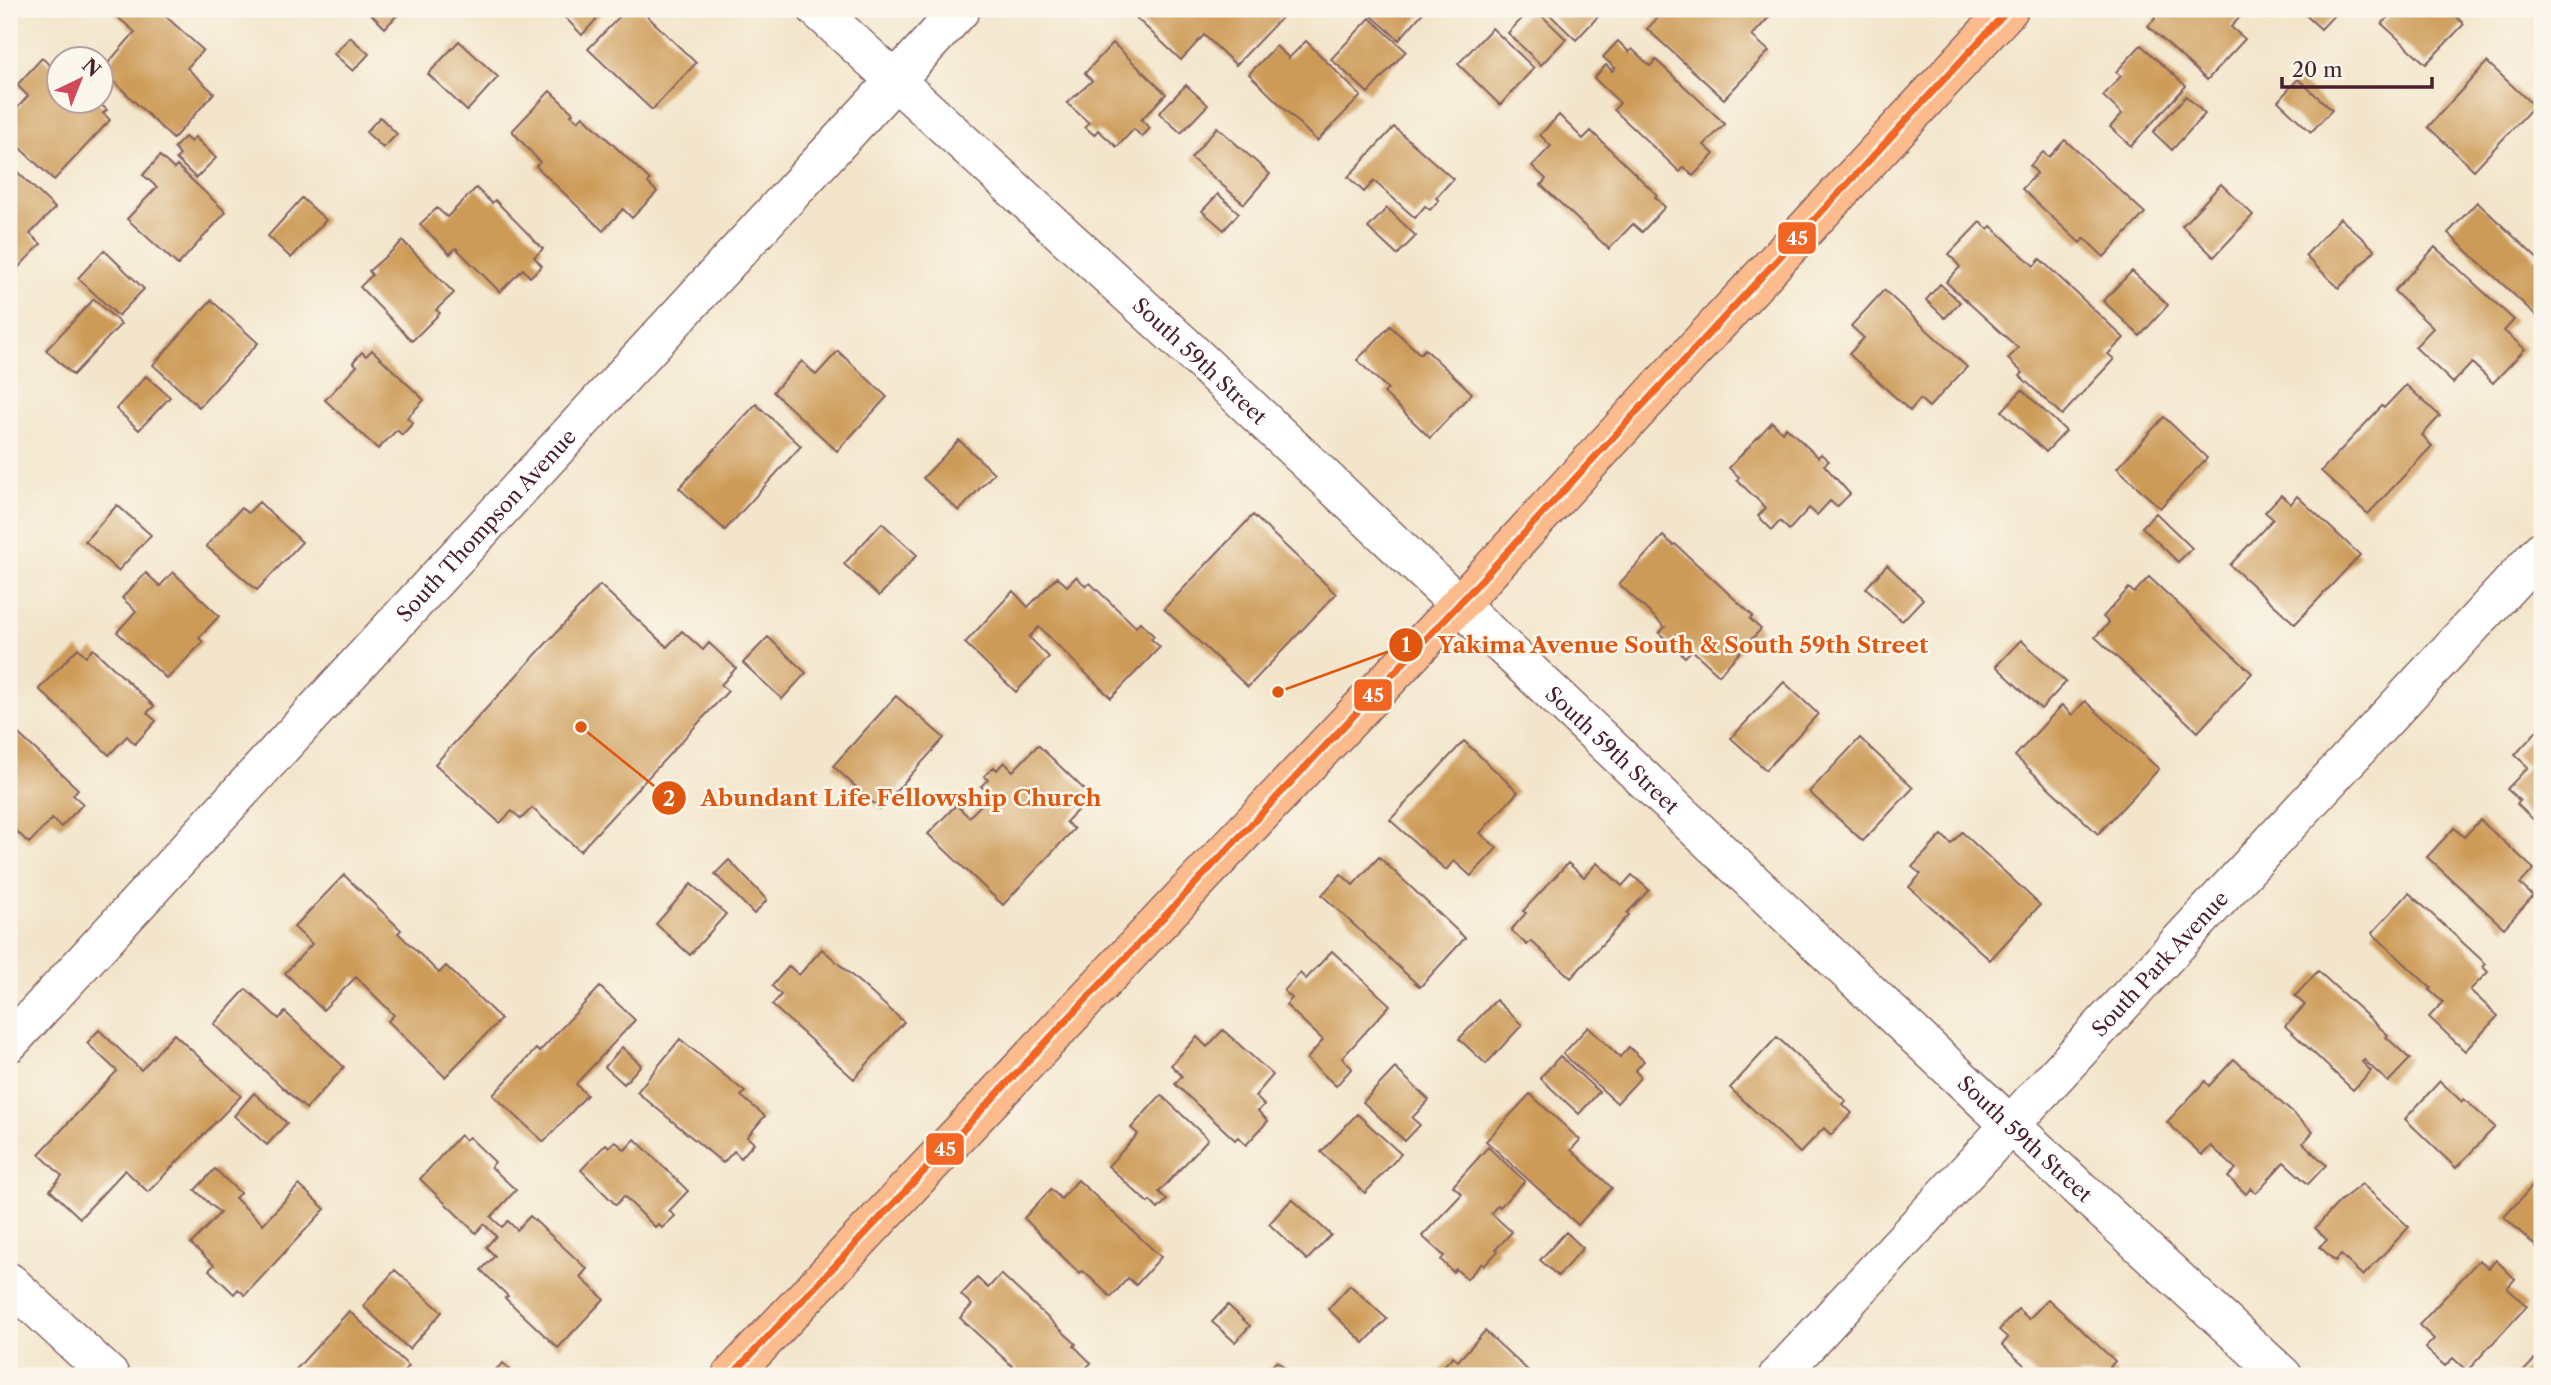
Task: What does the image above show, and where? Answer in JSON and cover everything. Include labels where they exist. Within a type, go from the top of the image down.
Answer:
[{"type":"main road","points":[[731,1376],[1459,604],[2009,9]]},
{"type":"street","name":"South 59th Street","points":[[817,9],[1183,344],[2011,1125],[2283,1376]]},
{"type":"street","name":"South Thompson Avenue","points":[[9,1043],[961,9]]},
{"type":"street","name":"South Park Avenue","points":[[1778,1376],[2536,567]]},
{"type":"street","points":[[9,1282],[110,1376]]},
{"type":"building","points":[[116,9],[163,9],[161,12],[203,50],[187,68],[214,93],[173,139],[116,84],[116,54],[135,32],[113,13]]},
{"type":"building","points":[[366,9],[403,9],[385,28]]},
{"type":"building","points":[[557,9],[606,9],[582,35]]},
{"type":"building","points":[[627,9],[640,9],[696,63],[652,110],[588,49]]},
{"type":"building","points":[[1137,9],[1271,9],[1281,18],[1236,65],[1204,35],[1181,60],[1132,14]]},
{"type":"building","points":[[1364,9],[1426,9],[1399,40]]},
{"type":"building","points":[[1531,9],[1535,9],[1566,39],[1541,65],[1508,33]]},
{"type":"building","points":[[1544,9],[1605,9],[1576,40]]},
{"type":"building","points":[[1666,9],[1762,9],[1770,16],[1752,36],[1769,51],[1724,99],[1647,29]]},
{"type":"building","points":[[2152,9],[2231,9],[2240,17],[2231,27],[2245,39],[2207,80],[2148,26],[2155,19]]},
{"type":"building","points":[[2299,9],[2340,9],[2321,29]]},
{"type":"building","points":[[2396,9],[2448,9],[2464,24],[2426,64],[2382,24]]},
{"type":"building","points":[[1370,18],[1406,51],[1368,93],[1331,59]]},
{"type":"building","points":[[1492,28],[1534,68],[1500,105],[1458,64]]},
{"type":"building","points":[[350,37],[369,54],[353,71],[334,54]]},
{"type":"building","points":[[459,41],[498,77],[467,111],[428,74]]},
{"type":"building","points":[[1306,41],[1361,96],[1317,141],[1249,74],[1276,46],[1289,58]]},
{"type":"building","points":[[1618,41],[1629,52],[1632,49],[1650,66],[1656,60],[1725,124],[1704,145],[1714,154],[1693,176],[1684,167],[1680,172],[1614,110],[1620,103],[1594,78],[1606,65],[1612,71],[1615,68],[1603,57]]},
{"type":"building","points":[[1113,43],[1166,94],[1141,120],[1150,128],[1142,137],[1134,129],[1117,147],[1098,130],[1094,135],[1085,127],[1089,123],[1067,103],[1092,81],[1085,73]]},
{"type":"building","points":[[2141,45],[2186,86],[2131,146],[2110,127],[2122,114],[2103,96],[2121,76],[2116,72]]},
{"type":"building","points":[[42,58],[46,62],[46,116],[106,116],[110,120],[54,180],[9,138],[9,127],[12,124],[9,117],[28,96],[17,85]]},
{"type":"building","points":[[2487,62],[2534,106],[2474,170],[2428,127]]},
{"type":"building","points":[[2298,79],[2332,110],[2311,132],[2278,101]]},
{"type":"building","points":[[1186,85],[1208,105],[1181,133],[1159,113]]},
{"type":"building","points":[[550,91],[573,113],[571,115],[578,121],[583,116],[650,180],[648,183],[657,192],[632,218],[623,209],[603,231],[536,166],[540,162],[512,131]]},
{"type":"building","points":[[2186,96],[2205,114],[2172,150],[2153,132]]},
{"type":"building","points":[[1559,115],[1583,139],[1591,131],[1657,195],[1655,197],[1665,207],[1642,232],[1633,224],[1609,249],[1541,185],[1546,179],[1532,166],[1551,146],[1540,135]]},
{"type":"building","points":[[380,117],[397,134],[383,148],[366,132]]},
{"type":"building","points":[[1217,127],[1270,174],[1244,204],[1191,158]]},
{"type":"building","points":[[1394,127],[1453,179],[1436,198],[1439,200],[1430,210],[1425,206],[1415,218],[1374,181],[1364,192],[1348,177]]},
{"type":"building","points":[[185,137],[191,142],[195,137],[216,158],[196,178],[176,159],[180,155],[174,148]]},
{"type":"building","points":[[2065,140],[2145,213],[2104,257],[2084,238],[2080,243],[2022,189],[2037,173],[2030,166],[2043,152],[2049,157]]},
{"type":"building","points":[[160,156],[174,169],[177,166],[226,212],[178,265],[127,219],[157,187],[143,175]]},
{"type":"building","points":[[9,164],[55,208],[30,234],[41,244],[14,272],[9,268]]},
{"type":"building","points":[[2221,184],[2253,215],[2214,257],[2182,226]]},
{"type":"building","points":[[476,188],[492,203],[495,200],[543,249],[534,257],[542,266],[530,277],[523,269],[500,292],[456,248],[450,254],[420,224],[437,208],[447,217]]},
{"type":"building","points":[[1218,194],[1239,213],[1224,230],[1202,211]]},
{"type":"building","points":[[302,198],[326,220],[291,258],[268,236]]},
{"type":"building","points":[[2477,202],[2542,263],[2542,321],[2448,233]]},
{"type":"building","points":[[1387,208],[1416,236],[1397,255],[1368,228]]},
{"type":"building","points":[[2340,218],[2375,250],[2339,288],[2305,256]]},
{"type":"building","points":[[1980,222],[1988,229],[1991,226],[2034,266],[2040,259],[2124,338],[2108,354],[2114,359],[2062,415],[2020,376],[2023,373],[2008,359],[2018,348],[1946,282],[1960,267],[1949,254]]},
{"type":"building","points":[[403,241],[454,293],[436,310],[440,313],[412,341],[360,287],[372,275],[369,271]]},
{"type":"building","points":[[2435,247],[2514,320],[2504,331],[2525,349],[2493,383],[2472,363],[2453,383],[2415,347],[2433,328],[2394,291]]},
{"type":"building","points":[[104,250],[144,289],[118,316],[78,278]]},
{"type":"building","points":[[2132,271],[2168,305],[2140,336],[2103,301]]},
{"type":"building","points":[[1940,284],[1960,302],[1945,318],[1926,300]]},
{"type":"building","points":[[1884,290],[1967,367],[1929,407],[1920,399],[1910,411],[1849,354],[1864,338],[1851,326]]},
{"type":"building","points":[[94,299],[121,324],[73,375],[46,350]]},
{"type":"building","points":[[211,300],[258,343],[199,407],[153,365]]},
{"type":"building","points":[[1390,326],[1420,354],[1425,349],[1472,393],[1430,438],[1384,393],[1388,389],[1357,360]]},
{"type":"building","points":[[372,350],[424,400],[407,418],[413,423],[402,435],[397,430],[378,449],[325,400],[357,366],[353,362],[362,352],[366,356]]},
{"type":"building","points":[[838,351],[887,397],[837,451],[773,392],[802,361],[816,375]]},
{"type":"building","points":[[146,376],[170,397],[139,430],[116,409]]},
{"type":"building","points":[[2406,385],[2440,416],[2422,435],[2432,446],[2368,514],[2321,471],[2382,406],[2384,408]]},
{"type":"building","points":[[2022,390],[2066,431],[2046,452],[2002,411]]},
{"type":"building","points":[[756,404],[801,446],[725,530],[679,488]]},
{"type":"building","points":[[2164,417],[2207,458],[2160,508],[2117,468]]},
{"type":"building","points":[[1772,422],[1782,432],[1786,427],[1818,457],[1821,454],[1829,461],[1824,465],[1850,494],[1837,507],[1830,501],[1817,515],[1809,508],[1789,530],[1780,521],[1772,530],[1758,516],[1766,508],[1737,480],[1739,477],[1729,468]]},
{"type":"building","points":[[959,440],[994,473],[959,511],[923,478]]},
{"type":"building","points":[[2281,495],[2291,504],[2297,496],[2360,555],[2295,624],[2230,565],[2273,519],[2265,512]]},
{"type":"building","points":[[259,502],[302,542],[257,590],[206,546],[241,508],[248,513]]},
{"type":"building","points":[[117,505],[151,535],[118,571],[85,541]]},
{"type":"building","points":[[2156,513],[2192,548],[2178,562],[2142,527]]},
{"type":"building","points":[[1253,515],[1336,594],[1248,687],[1164,609]]},
{"type":"building","points":[[882,523],[917,555],[879,596],[844,564]]},
{"type":"building","points":[[1663,536],[1753,616],[1750,619],[1761,629],[1719,675],[1692,650],[1685,657],[1659,633],[1665,627],[1619,584]]},
{"type":"building","points":[[1887,565],[1923,599],[1902,621],[1866,588]]},
{"type":"building","points":[[173,572],[219,616],[199,638],[203,642],[167,679],[117,632],[136,611],[122,598],[146,573],[160,586]]},
{"type":"building","points":[[1057,577],[1067,586],[1076,577],[1086,586],[1090,583],[1136,627],[1140,622],[1154,636],[1151,639],[1160,647],[1111,698],[1039,627],[1029,637],[1049,657],[1016,692],[965,643],[1013,591],[1028,607]]},
{"type":"building","points":[[2149,577],[2252,673],[2198,732],[2095,637],[2109,623],[2103,617],[2129,588],[2134,593]]},
{"type":"building","points":[[600,585],[667,647],[682,631],[703,650],[709,643],[736,668],[721,685],[728,691],[580,851],[532,808],[521,819],[512,811],[500,823],[435,764]]},
{"type":"building","points":[[768,637],[806,673],[782,699],[743,663]]},
{"type":"building","points":[[2021,640],[2066,682],[2041,709],[1996,666]]},
{"type":"building","points":[[78,648],[86,656],[93,649],[154,706],[147,713],[156,721],[135,744],[127,736],[109,755],[39,689]]},
{"type":"building","points":[[1784,682],[1818,714],[1766,770],[1731,738]]},
{"type":"building","points":[[896,696],[944,738],[880,809],[833,766]]},
{"type":"building","points":[[2085,701],[2159,769],[2098,834],[2015,756],[2062,705],[2072,715]]},
{"type":"building","points":[[2542,725],[2542,828],[2517,804],[2520,801],[2507,789],[2528,767],[2515,755]]},
{"type":"building","points":[[11,727],[78,789],[73,795],[83,804],[61,827],[52,819],[29,843],[9,824]]},
{"type":"building","points":[[1860,738],[1913,788],[1863,841],[1809,792]]},
{"type":"building","points":[[1464,741],[1518,792],[1480,833],[1497,848],[1471,876],[1454,861],[1446,870],[1390,820]]},
{"type":"building","points":[[1038,745],[1091,796],[1066,822],[1074,829],[1003,905],[928,834],[956,805],[969,817],[991,795],[981,786],[988,780],[984,776],[994,767],[997,770],[1004,762],[1013,771]]},
{"type":"building","points":[[2480,820],[2534,869],[2520,884],[2533,896],[2504,928],[2427,857],[2454,828],[2464,837]]},
{"type":"building","points":[[1962,832],[2040,905],[1990,960],[1909,887],[1921,874],[1912,867],[1942,835],[1951,844]]},
{"type":"building","points":[[1379,857],[1465,938],[1420,987],[1322,895],[1341,874],[1353,885]]},
{"type":"building","points":[[729,860],[767,900],[754,914],[715,874]]},
{"type":"building","points":[[1568,863],[1584,877],[1597,863],[1622,886],[1632,875],[1649,890],[1571,978],[1531,941],[1527,945],[1511,930],[1526,913],[1523,911]]},
{"type":"building","points":[[344,875],[401,930],[398,933],[439,973],[446,966],[501,1019],[445,1077],[388,1021],[394,1015],[356,977],[323,1010],[285,973],[312,944],[294,927]]},
{"type":"building","points":[[691,884],[726,914],[690,955],[656,924]]},
{"type":"building","points":[[2409,893],[2486,964],[2483,967],[2488,972],[2470,990],[2498,1016],[2465,1051],[2429,1017],[2443,1002],[2372,933]]},
{"type":"building","points":[[822,949],[904,1022],[854,1079],[772,1005],[781,995],[772,986],[789,966],[799,975]]},
{"type":"building","points":[[1332,951],[1390,1005],[1342,1058],[1352,1068],[1336,1086],[1307,1059],[1323,1040],[1286,1005],[1292,998],[1284,991],[1300,973],[1306,979]]},
{"type":"building","points":[[2318,971],[2388,1035],[2386,1037],[2410,1059],[2388,1082],[2364,1060],[2362,1062],[2371,1071],[2353,1090],[2285,1026],[2305,1005],[2295,996]]},
{"type":"building","points":[[600,987],[635,1020],[576,1084],[587,1095],[544,1142],[493,1095],[536,1049],[539,1052]]},
{"type":"building","points":[[246,989],[279,1019],[285,1012],[344,1067],[306,1109],[214,1024]]},
{"type":"building","points":[[1496,1000],[1522,1025],[1486,1064],[1459,1039]]},
{"type":"building","points":[[1588,1027],[1620,1057],[1629,1047],[1644,1061],[1635,1071],[1641,1077],[1617,1103],[1563,1054]]},
{"type":"building","points":[[99,1030],[141,1070],[174,1034],[241,1096],[148,1192],[125,1170],[80,1218],[50,1190],[62,1176],[39,1154],[117,1071],[87,1043]]},
{"type":"building","points":[[1223,1030],[1273,1075],[1255,1096],[1264,1105],[1258,1111],[1268,1121],[1246,1145],[1238,1137],[1235,1140],[1175,1084],[1182,1076],[1171,1065],[1197,1037],[1207,1047]]},
{"type":"building","points":[[1777,1037],[1846,1101],[1842,1104],[1852,1113],[1831,1135],[1824,1128],[1800,1153],[1730,1088]]},
{"type":"building","points":[[680,1039],[745,1092],[741,1096],[765,1116],[747,1137],[754,1143],[741,1158],[734,1151],[723,1163],[637,1092]]},
{"type":"building","points":[[622,1047],[641,1065],[624,1084],[605,1067]]},
{"type":"building","points":[[1560,1056],[1599,1092],[1579,1114],[1540,1078]]},
{"type":"building","points":[[2234,1059],[2313,1132],[2303,1143],[2326,1165],[2308,1184],[2284,1162],[2256,1193],[2251,1188],[2246,1194],[2228,1177],[2236,1169],[2211,1146],[2202,1155],[2167,1122],[2205,1081],[2209,1086]]},
{"type":"building","points":[[1395,1068],[1429,1100],[1412,1118],[1420,1125],[1405,1141],[1363,1102]]},
{"type":"building","points":[[2440,1081],[2495,1127],[2456,1168],[2405,1119]]},
{"type":"building","points":[[254,1093],[287,1123],[267,1145],[234,1116]]},
{"type":"building","points":[[1530,1094],[1580,1140],[1571,1150],[1612,1188],[1578,1225],[1486,1141]]},
{"type":"building","points":[[1161,1095],[1208,1139],[1159,1192],[1167,1200],[1158,1209],[1108,1166],[1138,1134],[1131,1128]]},
{"type":"building","points":[[1357,1114],[1401,1154],[1365,1193],[1321,1152]]},
{"type":"building","points":[[460,1135],[465,1140],[469,1137],[495,1162],[491,1167],[516,1190],[491,1217],[502,1227],[508,1221],[517,1230],[530,1216],[587,1269],[580,1277],[604,1299],[558,1348],[505,1298],[508,1296],[481,1270],[495,1256],[486,1247],[496,1236],[484,1224],[476,1233],[420,1179]]},
{"type":"building","points":[[635,1139],[688,1191],[669,1211],[675,1216],[662,1228],[658,1224],[655,1227],[624,1196],[616,1205],[581,1170],[606,1144],[609,1147],[615,1141],[625,1150]]},
{"type":"building","points":[[1488,1147],[1525,1181],[1491,1213],[1512,1232],[1484,1266],[1482,1263],[1467,1279],[1456,1269],[1453,1272],[1441,1260],[1444,1256],[1422,1236],[1462,1194],[1453,1186]]},
{"type":"building","points":[[215,1169],[240,1193],[235,1198],[263,1224],[299,1185],[325,1209],[245,1295],[238,1289],[234,1294],[209,1270],[214,1265],[191,1244],[220,1213],[195,1190]]},
{"type":"building","points":[[2540,1178],[2542,1246],[2539,1249],[2504,1217]]},
{"type":"building","points":[[1078,1180],[1161,1257],[1136,1285],[1128,1278],[1111,1297],[1083,1271],[1080,1274],[1024,1218],[1051,1189],[1061,1199]]},
{"type":"building","points":[[2362,1184],[2409,1227],[2363,1276],[2341,1255],[2335,1261],[2320,1247],[2327,1240],[2315,1228],[2340,1201]]},
{"type":"building","points":[[1292,1199],[1331,1235],[1307,1260],[1269,1224]]},
{"type":"building","points":[[1566,1232],[1583,1248],[1558,1276],[1540,1260]]},
{"type":"building","points":[[2479,1260],[2489,1268],[2496,1260],[2515,1279],[2507,1288],[2527,1306],[2467,1371],[2453,1358],[2445,1366],[2425,1348],[2434,1339],[2419,1325]]},
{"type":"building","points":[[395,1270],[442,1312],[409,1349],[363,1306]]},
{"type":"building","points":[[1001,1274],[1076,1344],[1074,1346],[1091,1363],[1078,1376],[1023,1376],[960,1318],[972,1305],[961,1295],[977,1278],[988,1288]]},
{"type":"building","points":[[1350,1285],[1387,1319],[1364,1343],[1328,1309]]},
{"type":"building","points":[[2048,1299],[2115,1361],[2110,1367],[2119,1376],[2036,1376],[2002,1345],[2008,1338],[1999,1330],[2018,1309],[2029,1319]]},
{"type":"building","points":[[1228,1305],[1250,1326],[1235,1342],[1212,1322]]},
{"type":"building","points":[[349,1311],[409,1366],[400,1376],[290,1376]]},
{"type":"building","points":[[1485,1331],[1534,1376],[1446,1376],[1439,1371],[1453,1356],[1458,1361]]},
{"type":"building","points":[[2542,1352],[2542,1376],[2519,1376]]},
{"type":"building","points":[[1277,1361],[1294,1376],[1263,1376]]},
{"type":"building","points":[[503,1363],[516,1376],[489,1376]]},
{"type":"transit line","name":"45","points":[[731,1376],[1459,604],[2009,9]]},
{"type":"place","name":"Yakima Avenue South & South 59th Street","points":[[1278,692]]},
{"type":"place","name":"Abundant Life Fellowship Church","points":[[581,727]]}]
